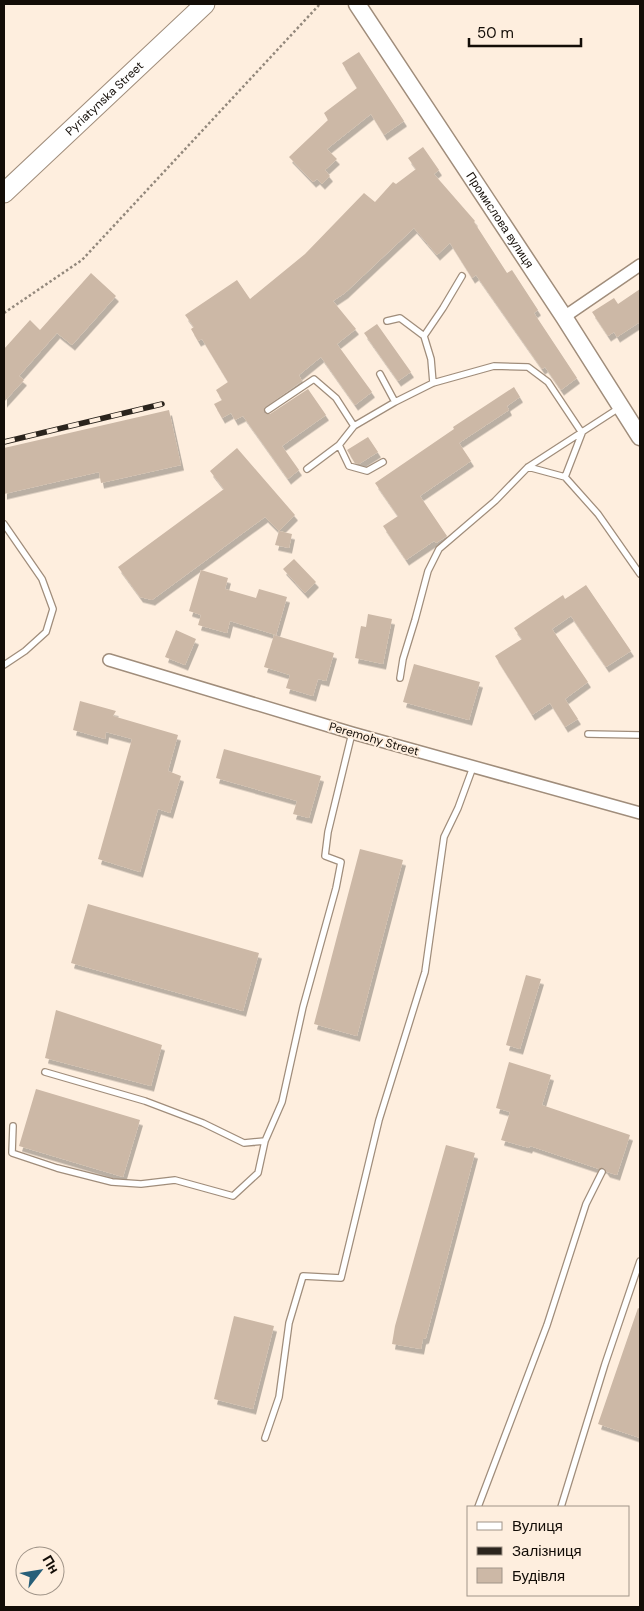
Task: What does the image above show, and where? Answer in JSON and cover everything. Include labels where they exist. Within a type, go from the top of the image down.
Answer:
[{"type":"main road","name":"Pyriatynska Street","points":[[4,193],[205,4]]},
{"type":"street","name":"Промислова вулиця","points":[[357,4],[564,317],[640,437]]},
{"type":"street","points":[[564,317],[640,265]]},
{"type":"street","name":"Peremohy Street","points":[[109,660],[352,733],[640,813]]},
{"type":"lane","points":[[424,336],[462,276]]},
{"type":"lane","points":[[387,321],[400,318],[424,336],[431,359],[433,383]]},
{"type":"lane","points":[[307,469],[339,445],[354,426],[395,402],[433,383],[494,366],[528,367],[548,382],[582,433]]},
{"type":"lane","points":[[380,374],[395,402]]},
{"type":"lane","points":[[268,410],[314,379],[336,398],[354,426]]},
{"type":"lane","points":[[400,678],[403,659],[428,571],[439,549],[495,501],[528,467],[621,407]]},
{"type":"lane","points":[[565,477],[582,433]]},
{"type":"lane","points":[[339,445],[349,466],[367,471],[383,462]]},
{"type":"lane","points":[[528,467],[565,477],[598,514],[640,574]]},
{"type":"lane","points":[[4,524],[42,579],[53,609],[46,632],[4,665]]},
{"type":"lane","points":[[14,1126],[12,1153],[57,1168],[112,1182],[141,1184],[175,1180],[233,1196],[258,1173],[265,1141],[282,1102],[304,1007],[336,888],[341,862],[325,856],[352,733]]},
{"type":"lane","points":[[588,734],[640,735]]},
{"type":"lane","points":[[264,1438],[279,1397],[288,1323],[303,1276],[341,1278],[379,1120],[425,972],[444,837],[458,808],[473,767]]},
{"type":"lane","points":[[45,1072],[145,1101],[203,1123],[244,1143],[265,1141]]},
{"type":"lane","points":[[478,1506],[547,1325],[586,1204],[602,1172]]},
{"type":"lane","points":[[560,1506],[640,1261]]},
{"type":"path","points":[[4,314],[82,260],[320,4]]},
{"type":"building","points":[[359,52],[404,121],[384,135],[371,114],[327,149],[337,159],[325,170],[330,176],[322,184],[317,179],[313,182],[289,157],[328,120],[324,113],[357,88],[342,63]]},
{"type":"building","points":[[423,147],[439,170],[434,174],[475,221],[507,273],[512,270],[538,310],[534,313],[577,378],[561,390],[545,367],[542,369],[476,275],[472,278],[450,243],[437,255],[414,228],[345,293],[333,301],[356,329],[337,344],[372,392],[355,405],[321,357],[299,375],[302,381],[264,408],[264,413],[270,414],[308,389],[326,415],[282,446],[299,470],[288,479],[243,416],[235,420],[231,413],[222,418],[214,404],[222,400],[216,390],[228,382],[202,339],[198,341],[191,329],[194,327],[185,315],[237,280],[250,299],[305,254],[364,193],[375,202],[393,182],[396,184],[416,169],[408,158]]},
{"type":"building","points":[[91,273],[116,296],[72,345],[57,333],[19,376],[24,380],[4,402],[4,349],[30,320],[40,330]]},
{"type":"building","points":[[640,289],[640,322],[617,337],[614,332],[608,336],[592,312],[614,298],[618,304]]},
{"type":"building","points":[[377,324],[411,372],[398,381],[364,333]]},
{"type":"building","points":[[514,387],[520,397],[507,406],[509,410],[459,443],[471,461],[420,496],[447,536],[436,543],[434,541],[406,560],[383,526],[398,516],[375,483],[454,429],[453,427]]},
{"type":"building","points":[[169,410],[181,465],[101,483],[99,472],[4,494],[4,448]]},
{"type":"building","points":[[368,437],[378,452],[359,464],[355,463],[347,450]]},
{"type":"building","points":[[237,448],[295,515],[279,531],[265,517],[152,600],[140,597],[118,567],[224,489],[210,471]]},
{"type":"building","points":[[279,531],[292,534],[289,548],[275,545]]},
{"type":"building","points":[[294,559],[316,582],[305,593],[283,569]]},
{"type":"building","points":[[201,570],[228,578],[225,589],[256,598],[259,589],[287,597],[276,635],[230,621],[227,633],[198,625],[201,615],[189,611]]},
{"type":"building","points":[[586,585],[631,651],[606,667],[571,616],[552,629],[588,682],[565,699],[578,719],[565,727],[550,703],[532,715],[495,656],[522,639],[514,628],[563,595],[565,599]]},
{"type":"building","points":[[368,614],[392,619],[383,664],[355,658],[361,626],[366,627]]},
{"type":"building","points":[[176,630],[196,639],[185,665],[165,657]]},
{"type":"building","points":[[274,635],[334,653],[326,681],[318,679],[313,696],[286,688],[290,675],[264,667]]},
{"type":"building","points":[[414,664],[480,682],[469,720],[403,702]]},
{"type":"building","points":[[80,701],[116,711],[113,716],[178,735],[168,771],[181,776],[170,813],[158,809],[140,872],[98,859],[132,739],[106,732],[105,739],[73,730]]},
{"type":"building","points":[[224,749],[321,776],[309,818],[293,814],[297,801],[216,778]]},
{"type":"building","points":[[360,849],[403,860],[357,1036],[314,1024]]},
{"type":"building","points":[[88,904],[259,953],[243,1011],[71,963]]},
{"type":"building","points":[[526,975],[541,979],[520,1049],[506,1045]]},
{"type":"building","points":[[56,1010],[162,1045],[151,1086],[45,1058]]},
{"type":"building","points":[[509,1062],[551,1075],[542,1105],[630,1135],[617,1175],[607,1172],[604,1168],[599,1169],[530,1146],[529,1148],[501,1140],[510,1112],[496,1108]]},
{"type":"building","points":[[36,1089],[140,1120],[123,1177],[19,1146]]},
{"type":"building","points":[[446,1145],[475,1153],[426,1338],[423,1339],[421,1349],[392,1344],[395,1326]]},
{"type":"building","points":[[638,1308],[640,1309],[640,1438],[598,1424]]},
{"type":"building","points":[[234,1316],[274,1326],[253,1409],[214,1399]]},
{"type":"railway","points":[[4,442],[162,404]]}]
